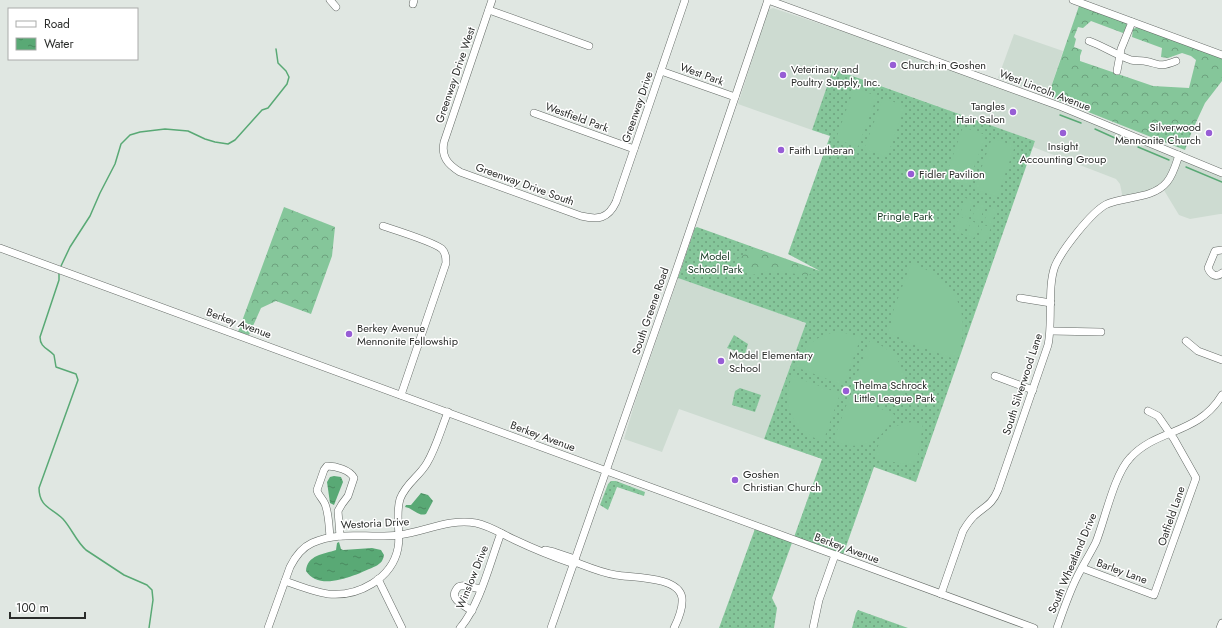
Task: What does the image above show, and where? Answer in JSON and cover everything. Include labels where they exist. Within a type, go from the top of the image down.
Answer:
[{"type":"street","points":[[330,0],[336,7]]},
{"type":"street","name":"Greenway Drive West","points":[[444,158],[444,142],[492,0]]},
{"type":"street","name":"Greenway Drive","points":[[604,216],[610,212],[613,207],[686,0]]},
{"type":"street","name":"South Greene Road","points":[[551,628],[768,0]]},
{"type":"street","name":"West Lincoln Avenue","points":[[768,0],[1031,96],[1222,173]]},
{"type":"street","points":[[1073,0],[1085,2],[1132,22],[1222,55]]},
{"type":"street","points":[[489,10],[589,46]]},
{"type":"street","points":[[1117,71],[1123,43],[1132,22]]},
{"type":"street","points":[[1088,41],[1132,60],[1145,61],[1159,66],[1167,65],[1176,61]]},
{"type":"street","name":"West Park","points":[[661,71],[735,97]]},
{"type":"street","name":"Westfield Park","points":[[534,113],[634,149]]},
{"type":"street","name":"South Silverwood Lane","points":[[941,594],[963,531],[976,514],[990,505],[996,495],[1033,390],[1048,345],[1052,278],[1055,266],[1063,252],[1097,210],[1109,204],[1158,190],[1169,180],[1179,155]]},
{"type":"street","name":"Greenway Drive South","points":[[444,158],[452,167],[460,172],[581,216],[594,218],[604,216]]},
{"type":"street","points":[[383,226],[437,246],[445,253],[446,258],[446,264],[401,395]]},
{"type":"street","name":"Berkey Avenue","points":[[0,248],[1034,628]]},
{"type":"street","points":[[1222,250],[1215,251],[1208,268],[1210,273],[1213,275],[1219,275],[1222,273]]},
{"type":"street","points":[[1020,298],[1051,303]]},
{"type":"street","points":[[1050,331],[1101,332]]},
{"type":"street","points":[[1186,341],[1198,351],[1222,360]]},
{"type":"street","points":[[995,376],[1033,390]]},
{"type":"street","name":"South Wheatland Drive","points":[[1057,628],[1069,593],[1095,544],[1120,475],[1130,458],[1142,447],[1192,424],[1203,417],[1217,404],[1222,395]]},
{"type":"street","name":"Oatfield Lane","points":[[1148,411],[1158,416],[1196,478],[1154,595]]},
{"type":"street","points":[[285,581],[317,592],[338,594],[364,588],[385,573],[394,560],[398,548],[398,514],[402,496],[407,486],[427,463],[448,412]]},
{"type":"street","points":[[330,537],[326,509],[317,490],[324,470],[327,466],[333,466],[348,472],[354,478],[348,496],[338,511],[340,536]]},
{"type":"street","name":"Westoria Drive","points":[[268,628],[290,568],[299,552],[311,544],[330,537],[399,535],[421,531],[447,523],[461,522],[484,525],[553,556],[614,575],[647,578],[671,585],[681,594],[682,605],[674,628]]},
{"type":"street","name":"Winslow Drive","points":[[460,628],[472,611],[501,533]]},
{"type":"street","points":[[812,628],[819,600],[835,555]]},
{"type":"street","name":"Barley Lane","points":[[1082,568],[1154,595]]},
{"type":"street","points":[[378,579],[402,628]]},
{"type":"street","points":[[472,611],[457,600],[454,596],[454,592],[456,588],[461,586],[481,589]]},
{"type":"street","points":[[1220,628],[1222,623]]},
{"type":"shaded area","points":[[773,8],[895,49],[1074,115],[1222,177],[1222,214],[1190,219],[1179,215],[1162,187],[1123,199],[1120,184],[1116,179],[1033,147],[1035,141],[834,69],[812,130],[738,104],[768,10]]},
{"type":"shaded area","points":[[1014,34],[1063,51],[1048,96],[998,78]]},
{"type":"shaded area","name":"Model Elementary School","points":[[678,278],[806,323],[764,439],[679,409],[662,452],[624,439],[636,399]]},
{"type":"green space","points":[[1079,6],[1127,23],[1126,29],[1123,33],[1091,21],[1083,28],[1078,27],[1074,37],[1076,39],[1074,47],[1082,50],[1080,61],[1153,86],[1189,88],[1196,60],[1191,56],[1182,53],[1168,58],[1161,57],[1162,48],[1132,37],[1133,29],[1138,27],[1222,57],[1222,81],[1205,103],[1192,131],[1166,131],[1151,137],[1048,96]]},
{"type":"green space","name":"Pringle Park","points":[[833,69],[1035,141],[916,482],[874,467],[842,558],[793,540],[822,459],[764,439],[806,323],[678,278],[695,228],[697,227],[820,271],[788,254],[830,136],[812,130]]},
{"type":"green space","points":[[854,88],[877,96],[858,147],[836,139]]},
{"type":"green space","points":[[883,98],[905,106],[887,157],[864,149]]},
{"type":"green space","points":[[963,127],[986,135],[967,186],[945,178]]},
{"type":"green space","points":[[1168,130],[1192,131],[1185,150],[1151,137],[1159,132]]},
{"type":"green space","points":[[992,138],[1015,146],[997,197],[974,189]]},
{"type":"green space","points":[[965,198],[973,201],[968,217],[960,214]]},
{"type":"green space","points":[[977,203],[985,205],[980,221],[972,218]]},
{"type":"green space","points":[[284,207],[335,227],[332,256],[311,314],[276,301],[261,308],[249,335],[238,332]]},
{"type":"green space","points":[[990,207],[997,210],[991,224],[984,221]]},
{"type":"green space","points":[[959,216],[969,220],[963,234],[954,231]]},
{"type":"green space","points":[[971,221],[979,224],[974,238],[966,235]]},
{"type":"green space","points":[[983,225],[991,227],[986,242],[978,239]]},
{"type":"green space","points":[[752,248],[813,269],[813,272],[807,276],[780,271],[769,271],[752,275],[741,266],[738,259],[740,256],[744,255],[746,251]]},
{"type":"green space","points":[[911,263],[940,278],[957,300],[962,313],[963,328],[962,343],[957,360],[899,339],[899,337],[890,334],[888,330],[892,321],[890,320]]},
{"type":"green space","points":[[834,332],[861,337],[845,381],[840,384],[796,367],[802,354],[814,340]]},
{"type":"green space","points":[[734,335],[748,344],[745,354],[727,348]]},
{"type":"green space","points":[[870,340],[889,351],[901,366],[905,384],[900,406],[856,390],[853,385]]},
{"type":"green space","points":[[792,376],[836,392],[839,397],[823,442],[804,431],[792,416],[788,398]]},
{"type":"green space","points":[[740,388],[761,395],[755,412],[732,405],[735,391]]},
{"type":"green space","points":[[853,398],[894,414],[890,423],[878,438],[862,445],[853,446],[833,441],[848,401]]},
{"type":"green space","points":[[913,422],[923,424],[917,462],[912,465],[875,459],[879,444],[886,433],[898,425]]},
{"type":"green space","points":[[611,481],[616,481],[645,492],[644,496],[617,487],[608,510],[600,505],[608,484]]},
{"type":"green space","points":[[756,526],[793,540],[772,598],[777,608],[774,628],[719,628]]},
{"type":"green space","points":[[858,610],[908,628],[852,628]]},
{"type":"water","points":[[330,477],[341,477],[343,482],[334,505],[330,503],[327,482]]},
{"type":"water","points":[[421,493],[428,495],[433,501],[426,514],[423,515],[405,507],[406,505],[411,505]]},
{"type":"water","points":[[339,542],[341,549],[343,550],[372,548],[381,550],[384,555],[383,559],[376,566],[340,580],[320,581],[312,577],[306,571],[309,562],[321,554],[336,550],[337,543]]},
{"type":"waterway","points":[[61,266],[70,247],[90,216],[115,164],[121,144],[130,135],[140,132],[165,129],[188,131],[215,142],[228,144],[235,140],[262,110],[268,108],[287,84],[289,77],[286,71],[278,63],[276,49]]},
{"type":"waterway","points":[[1060,115],[1081,123]]},
{"type":"waterway","points":[[1095,129],[1126,143]]},
{"type":"waterway","points":[[1138,147],[1169,160]]},
{"type":"waterway","points":[[1186,167],[1222,182]]},
{"type":"waterway","points":[[59,274],[59,280],[40,340],[41,343],[54,355],[56,367],[76,374],[78,380],[39,488],[41,499],[63,519],[79,543],[86,550],[124,575],[147,585],[152,590],[153,600],[149,628]]},
{"type":"place","name":"Church in Goshen","points":[[893,65]]},
{"type":"place","name":"Veterinary and Poultry Supply, Inc.","points":[[783,75]]},
{"type":"place","name":"Tangles Hair Salon","points":[[1013,112]]},
{"type":"place","name":"Insight Accounting Group","points":[[1063,133]]},
{"type":"place","name":"Silverwood Mennonite Church","points":[[1209,133]]},
{"type":"place","name":"Faith Lutheran","points":[[781,150]]},
{"type":"place","name":"Fidler Pavilion","points":[[911,174]]},
{"type":"place","name":"Berkey Avenue Mennonite Fellowship","points":[[349,334]]},
{"type":"place","name":"Model Elementary School","points":[[721,361]]},
{"type":"place","name":"Thelma Schrock Little League Park","points":[[846,391]]},
{"type":"place","name":"Goshen Christian Church","points":[[735,480]]},
{"type":"park label","name":"Model School Park","points":[[715,262]]}]
